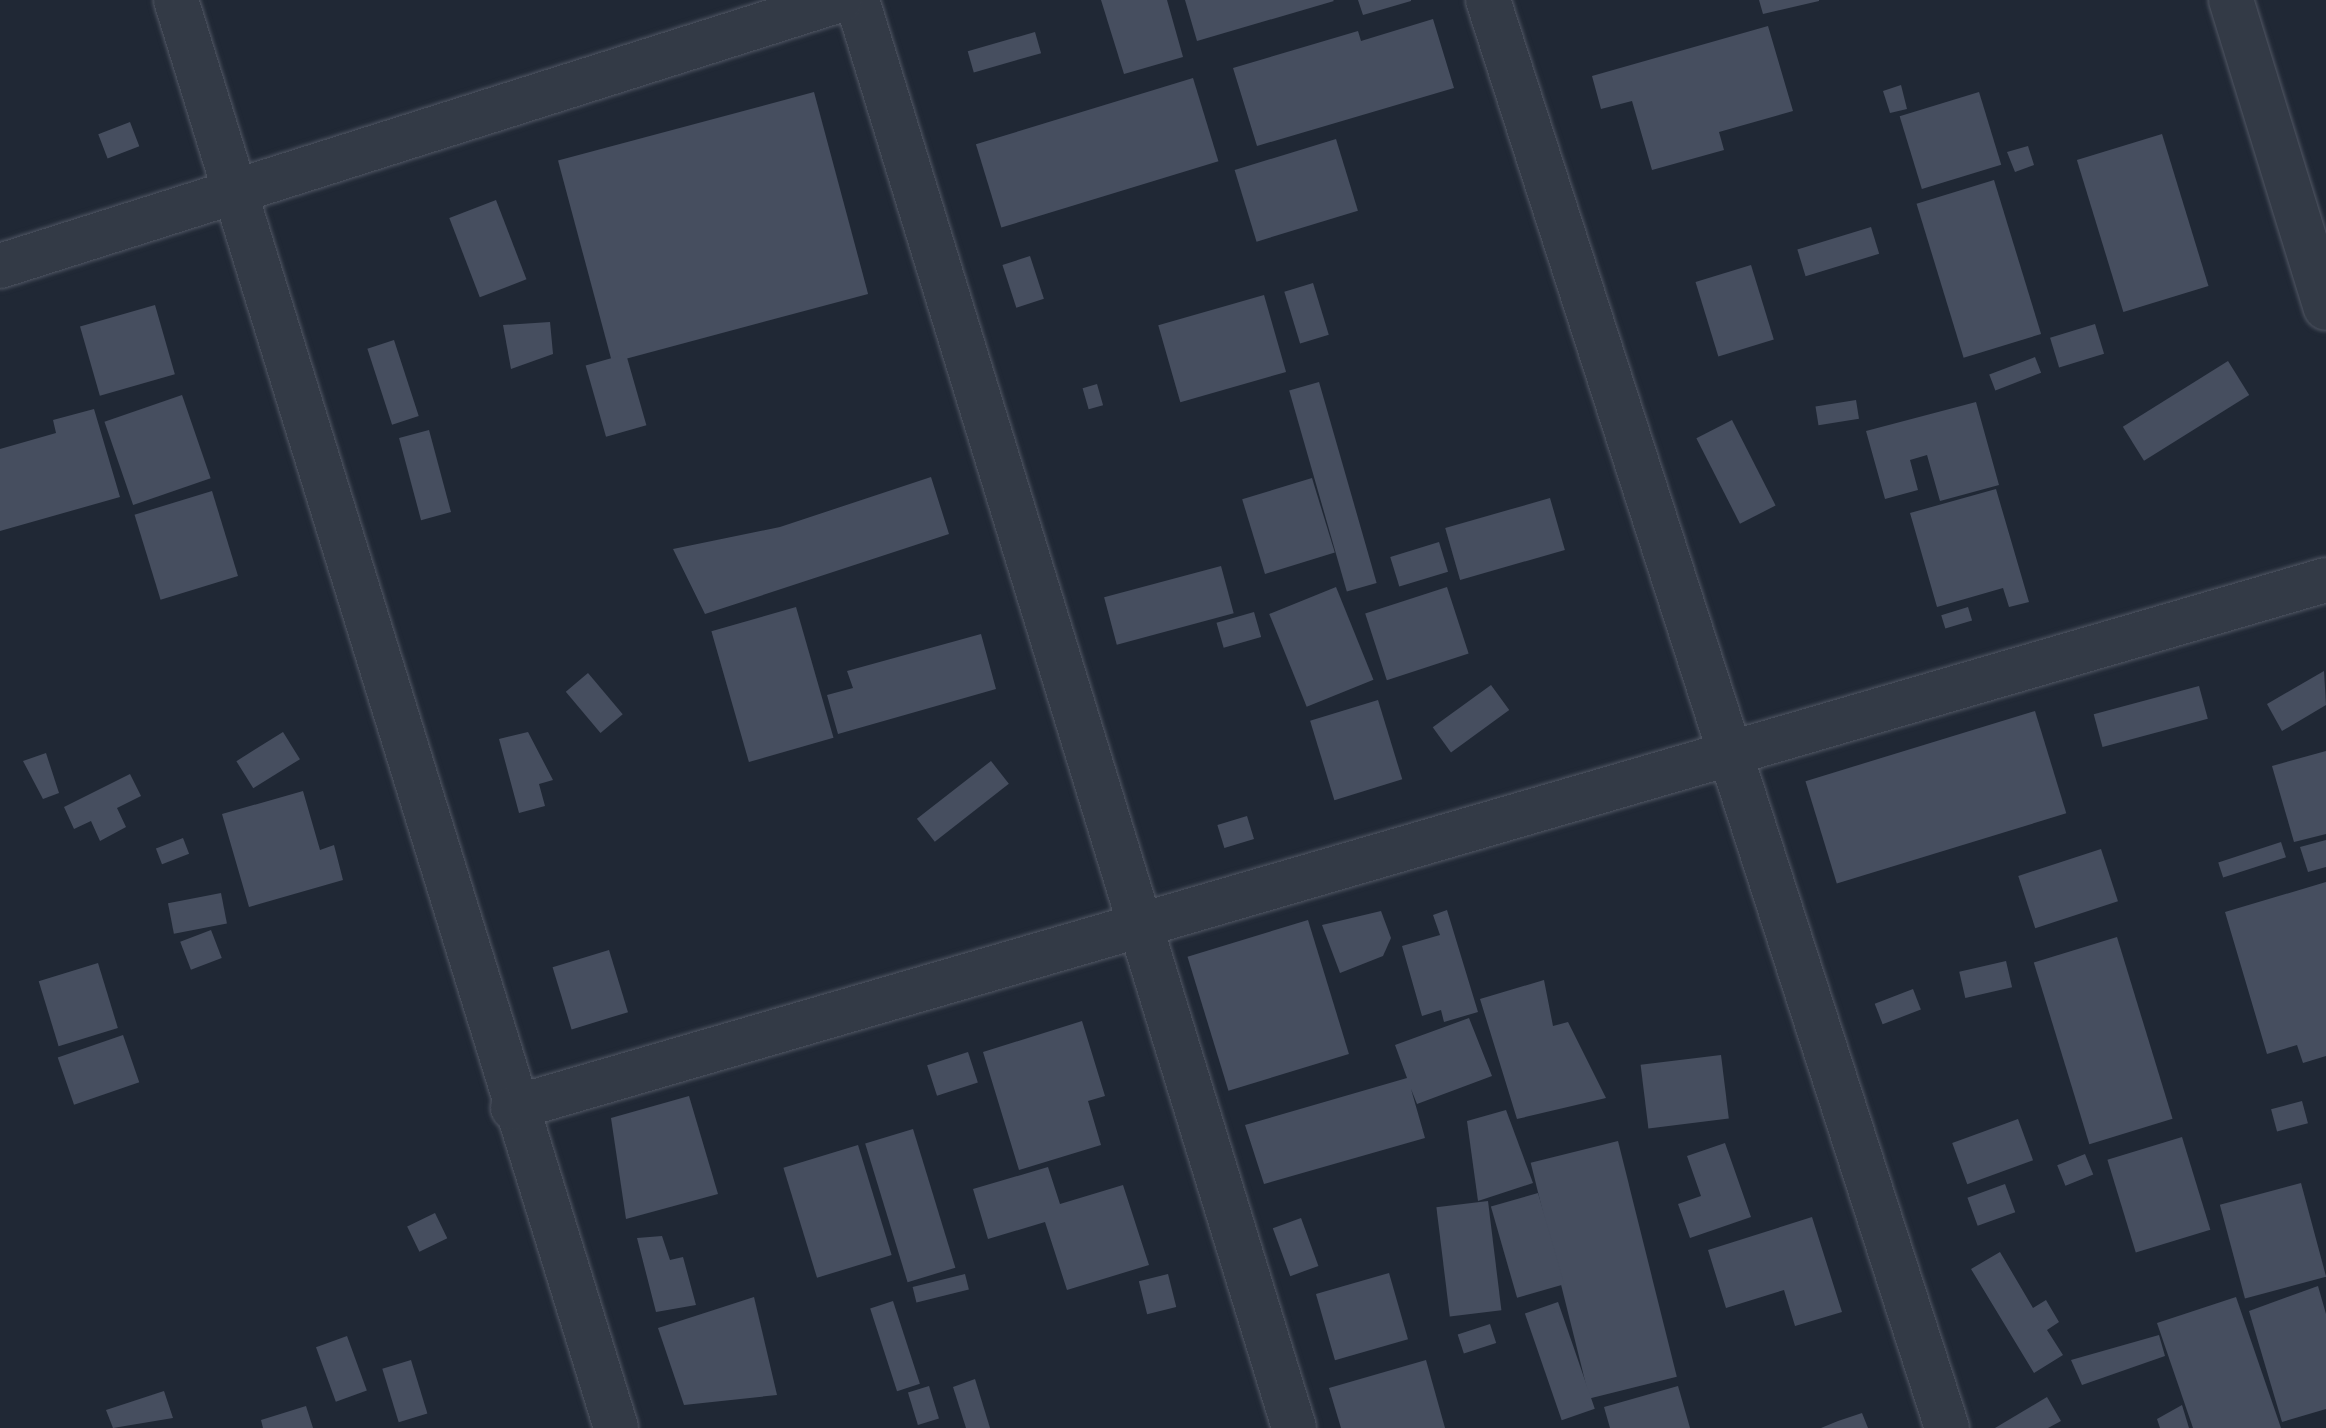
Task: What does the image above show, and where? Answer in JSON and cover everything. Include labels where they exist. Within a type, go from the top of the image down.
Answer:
[{"type":"street","points":[[176,0],[513,1108],[616,1428]]},
{"type":"street","points":[[0,266],[234,197],[840,0]]},
{"type":"street","points":[[857,0],[1294,1428]]},
{"type":"street","points":[[1488,0],[1947,1428]]},
{"type":"street","points":[[2231,0],[2326,308]]},
{"type":"street","points":[[513,1108],[1140,920],[1733,756],[2326,580]]},
{"type":"building","points":[[1101,0],[1167,0],[1183,57],[1124,74]]},
{"type":"building","points":[[1185,0],[1333,0],[1334,1],[1197,41]]},
{"type":"building","points":[[1358,0],[1411,0],[1411,1],[1363,15]]},
{"type":"building","points":[[1759,0],[1819,0],[1819,1],[1763,14]]},
{"type":"building","points":[[1433,19],[1454,88],[1257,146],[1233,68],[1358,31],[1361,41]]},
{"type":"building","points":[[1768,26],[1793,111],[1719,132],[1724,150],[1652,170],[1632,101],[1601,109],[1592,76]]},
{"type":"building","points":[[1035,32],[1041,53],[974,72],[968,51]]},
{"type":"building","points":[[1193,78],[1218,161],[1001,228],[976,144]]},
{"type":"building","points":[[1901,85],[1907,109],[1890,113],[1883,91]]},
{"type":"building","points":[[814,92],[868,294],[612,362],[558,161]]},
{"type":"building","points":[[1979,92],[2001,165],[1922,189],[1900,116]]},
{"type":"building","points":[[130,122],[139,146],[108,158],[98,134]]},
{"type":"building","points":[[2162,134],[2208,286],[2123,312],[2077,160]]},
{"type":"building","points":[[1336,139],[1358,211],[1257,242],[1235,170]]},
{"type":"building","points":[[2028,146],[2034,165],[2015,172],[2007,152]]},
{"type":"building","points":[[1994,180],[2041,334],[1964,358],[1917,204]]},
{"type":"building","points":[[496,200],[526,279],[480,297],[449,218]]},
{"type":"building","points":[[1871,227],[1879,254],[1806,276],[1797,250]]},
{"type":"building","points":[[1030,256],[1044,299],[1016,308],[1002,265]]},
{"type":"building","points":[[1751,265],[1774,340],[1718,357],[1696,282]]},
{"type":"building","points":[[1313,283],[1329,335],[1300,343],[1284,292]]},
{"type":"building","points":[[1264,295],[1286,372],[1180,402],[1158,325]]},
{"type":"building","points":[[155,305],[175,374],[100,396],[80,326]]},
{"type":"building","points":[[550,322],[553,354],[511,369],[503,325]]},
{"type":"building","points":[[2095,324],[2104,354],[2059,367],[2050,338]]},
{"type":"building","points":[[394,340],[419,416],[392,425],[367,349]]},
{"type":"building","points":[[626,354],[646,425],[606,437],[586,366]]},
{"type":"building","points":[[2035,357],[2041,373],[1995,390],[1989,375]]},
{"type":"building","points":[[2228,361],[2249,395],[2144,461],[2123,427]]},
{"type":"building","points":[[1319,382],[1377,583],[1347,591],[1289,391]]},
{"type":"building","points":[[1097,384],[1103,405],[1089,409],[1083,388]]},
{"type":"building","points":[[182,395],[211,478],[133,505],[104,422]]},
{"type":"building","points":[[1856,400],[1859,419],[1818,425],[1816,406]]},
{"type":"building","points":[[1976,402],[1999,485],[1940,501],[1927,455],[1910,460],[1918,490],[1885,499],[1866,431]]},
{"type":"building","points":[[94,409],[120,497],[0,531],[0,449],[56,433],[53,420]]},
{"type":"building","points":[[1732,420],[1776,506],[1740,524],[1696,438]]},
{"type":"building","points":[[429,430],[451,512],[421,520],[399,438]]},
{"type":"building","points":[[931,477],[949,534],[705,614],[673,549],[780,527]]},
{"type":"building","points":[[1312,478],[1335,553],[1265,574],[1242,499]]},
{"type":"building","points":[[1996,489],[2029,602],[2009,607],[2003,588],[1937,607],[1910,513]]},
{"type":"building","points":[[212,491],[238,576],[161,600],[135,515]]},
{"type":"building","points":[[1550,498],[1565,550],[1460,580],[1445,528]]},
{"type":"building","points":[[1439,542],[1448,572],[1399,587],[1390,557]]},
{"type":"building","points":[[1221,566],[1234,613],[1117,645],[1104,597]]},
{"type":"building","points":[[1336,587],[1373,680],[1307,707],[1269,614]]},
{"type":"building","points":[[1447,587],[1469,654],[1387,680],[1365,614]]},
{"type":"building","points":[[796,607],[833,738],[749,762],[711,631]]},
{"type":"building","points":[[1968,607],[1972,620],[1945,629],[1941,615]]},
{"type":"building","points":[[1254,612],[1261,637],[1224,648],[1217,623]]},
{"type":"building","points":[[981,634],[996,689],[838,734],[827,695],[853,688],[847,671]]},
{"type":"building","points":[[2324,671],[2326,705],[2282,731],[2267,704]]},
{"type":"building","points":[[588,673],[623,714],[600,733],[566,692]]},
{"type":"building","points":[[1491,685],[1509,710],[1451,752],[1433,727]]},
{"type":"building","points":[[2199,686],[2208,719],[2103,747],[2094,714]]},
{"type":"building","points":[[1378,700],[1402,779],[1334,800],[1310,721]]},
{"type":"building","points":[[2035,711],[2066,813],[1837,883],[1805,781]]},
{"type":"building","points":[[283,732],[300,759],[253,788],[236,761]]},
{"type":"building","points":[[528,732],[553,780],[539,784],[545,806],[519,813],[499,739]]},
{"type":"building","points":[[2326,751],[2326,834],[2294,842],[2272,766]]},
{"type":"building","points":[[46,753],[59,793],[43,799],[23,761]]},
{"type":"building","points":[[991,761],[1009,784],[935,842],[917,819]]},
{"type":"building","points":[[130,774],[141,796],[117,808],[126,827],[100,841],[91,821],[74,829],[64,807]]},
{"type":"building","points":[[303,791],[320,850],[334,845],[343,880],[249,907],[222,814]]},
{"type":"building","points":[[1247,816],[1254,839],[1224,848],[1217,825]]},
{"type":"building","points":[[183,838],[189,854],[162,864],[156,848]]},
{"type":"building","points":[[2326,840],[2326,867],[2308,872],[2300,847]]},
{"type":"building","points":[[2281,842],[2286,857],[2223,878],[2218,862]]},
{"type":"building","points":[[2101,849],[2118,901],[2035,928],[2018,876]]},
{"type":"building","points":[[2326,882],[2326,1056],[2303,1063],[2297,1045],[2267,1054],[2225,912]]},
{"type":"building","points":[[221,893],[227,923],[174,934],[168,903]]},
{"type":"building","points":[[1447,910],[1478,1012],[1444,1022],[1441,1010],[1422,1016],[1402,946],[1440,935],[1433,915]]},
{"type":"building","points":[[1381,911],[1391,938],[1383,956],[1340,973],[1322,925]]},
{"type":"building","points":[[1308,920],[1349,1054],[1228,1091],[1188,957]]},
{"type":"building","points":[[211,930],[222,958],[191,970],[180,942]]},
{"type":"building","points":[[2117,937],[2173,1119],[2089,1144],[2034,962]]},
{"type":"building","points":[[609,950],[628,1012],[572,1029],[553,967]]},
{"type":"building","points":[[2006,961],[2012,987],[1965,998],[1959,972]]},
{"type":"building","points":[[98,963],[118,1028],[59,1046],[39,981]]},
{"type":"building","points":[[1544,980],[1553,1026],[1568,1022],[1606,1098],[1517,1119],[1480,999]]},
{"type":"building","points":[[1913,989],[1921,1010],[1883,1024],[1875,1004]]},
{"type":"building","points":[[1469,1018],[1492,1076],[1417,1104],[1411,1089],[1425,1138],[1264,1184],[1245,1125],[1407,1078],[1395,1045]]},
{"type":"building","points":[[1082,1021],[1105,1096],[1088,1101],[1101,1145],[1019,1170],[983,1052]]},
{"type":"building","points":[[123,1035],[139,1082],[74,1105],[58,1057]]},
{"type":"building","points":[[968,1052],[978,1082],[937,1096],[927,1065]]},
{"type":"building","points":[[1721,1055],[1729,1119],[1648,1128],[1641,1065]]},
{"type":"building","points":[[689,1096],[718,1194],[626,1219],[611,1118]]},
{"type":"building","points":[[2302,1101],[2308,1123],[2277,1131],[2271,1109]]},
{"type":"building","points":[[1506,1110],[1533,1183],[1478,1201],[1467,1121]]},
{"type":"building","points":[[2018,1119],[2033,1160],[1967,1184],[1952,1143]]},
{"type":"building","points":[[913,1129],[955,1268],[908,1282],[865,1144]]},
{"type":"building","points":[[2182,1137],[2210,1230],[2136,1253],[2107,1160]]},
{"type":"building","points":[[1618,1141],[1677,1377],[1589,1399],[1531,1163]]},
{"type":"building","points":[[1725,1143],[1751,1217],[1690,1238],[1678,1204],[1701,1196],[1687,1156]]},
{"type":"building","points":[[858,1145],[892,1255],[817,1278],[783,1168]]},
{"type":"building","points":[[2085,1154],[2093,1174],[2065,1186],[2057,1165]]},
{"type":"building","points":[[1048,1167],[1060,1204],[1123,1185],[1149,1265],[1067,1290],[1045,1222],[988,1239],[973,1189]]},
{"type":"building","points":[[2301,1183],[2326,1277],[2245,1298],[2220,1205]]},
{"type":"building","points":[[2005,1184],[2015,1212],[1978,1226],[1967,1198]]},
{"type":"building","points":[[1538,1193],[1564,1284],[1517,1298],[1491,1207]]},
{"type":"building","points":[[1488,1201],[1501,1310],[1450,1317],[1436,1207]]},
{"type":"building","points":[[435,1213],[447,1238],[419,1252],[407,1227]]},
{"type":"building","points":[[1812,1217],[1842,1312],[1795,1326],[1784,1290],[1726,1308],[1708,1250]]},
{"type":"building","points":[[1301,1218],[1318,1266],[1290,1276],[1273,1228]]},
{"type":"building","points":[[662,1236],[670,1260],[683,1257],[696,1305],[656,1312],[637,1238]]},
{"type":"building","points":[[2000,1252],[2033,1308],[2046,1300],[2059,1322],[2047,1330],[2063,1355],[2034,1373],[1971,1269]]},
{"type":"building","points":[[1389,1273],[1408,1339],[1335,1360],[1316,1294]]},
{"type":"building","points":[[965,1274],[969,1290],[916,1303],[913,1287]]},
{"type":"building","points":[[1168,1274],[1176,1307],[1147,1314],[1139,1281]]},
{"type":"building","points":[[2318,1286],[2326,1314],[2326,1409],[2282,1422],[2249,1311]]},
{"type":"building","points":[[754,1297],[777,1395],[684,1405],[658,1328]]},
{"type":"building","points":[[2236,1297],[2281,1428],[2193,1428],[2157,1323]]},
{"type":"building","points":[[893,1301],[920,1384],[897,1391],[870,1308]]},
{"type":"building","points":[[1558,1302],[1595,1409],[1562,1420],[1525,1313]]},
{"type":"building","points":[[1490,1324],[1496,1343],[1464,1354],[1458,1335]]},
{"type":"building","points":[[2159,1335],[2165,1356],[2082,1385],[2071,1360]]},
{"type":"building","points":[[347,1336],[367,1391],[336,1402],[316,1347]]},
{"type":"building","points":[[411,1360],[427,1414],[399,1422],[382,1369]]},
{"type":"building","points":[[1426,1360],[1445,1428],[1341,1428],[1329,1388]]},
{"type":"building","points":[[975,1379],[990,1428],[966,1428],[953,1387]]},
{"type":"building","points":[[929,1386],[939,1419],[918,1425],[908,1392]]},
{"type":"building","points":[[1678,1386],[1690,1428],[1610,1428],[1604,1407]]},
{"type":"building","points":[[164,1391],[173,1418],[113,1428],[106,1410]]},
{"type":"building","points":[[2047,1397],[2061,1421],[2048,1428],[1995,1428]]},
{"type":"building","points":[[2182,1405],[2189,1428],[2160,1428],[2157,1419]]},
{"type":"building","points":[[306,1406],[313,1428],[263,1428],[261,1420]]},
{"type":"building","points":[[1862,1413],[1868,1428],[1821,1428],[1838,1421]]}]
